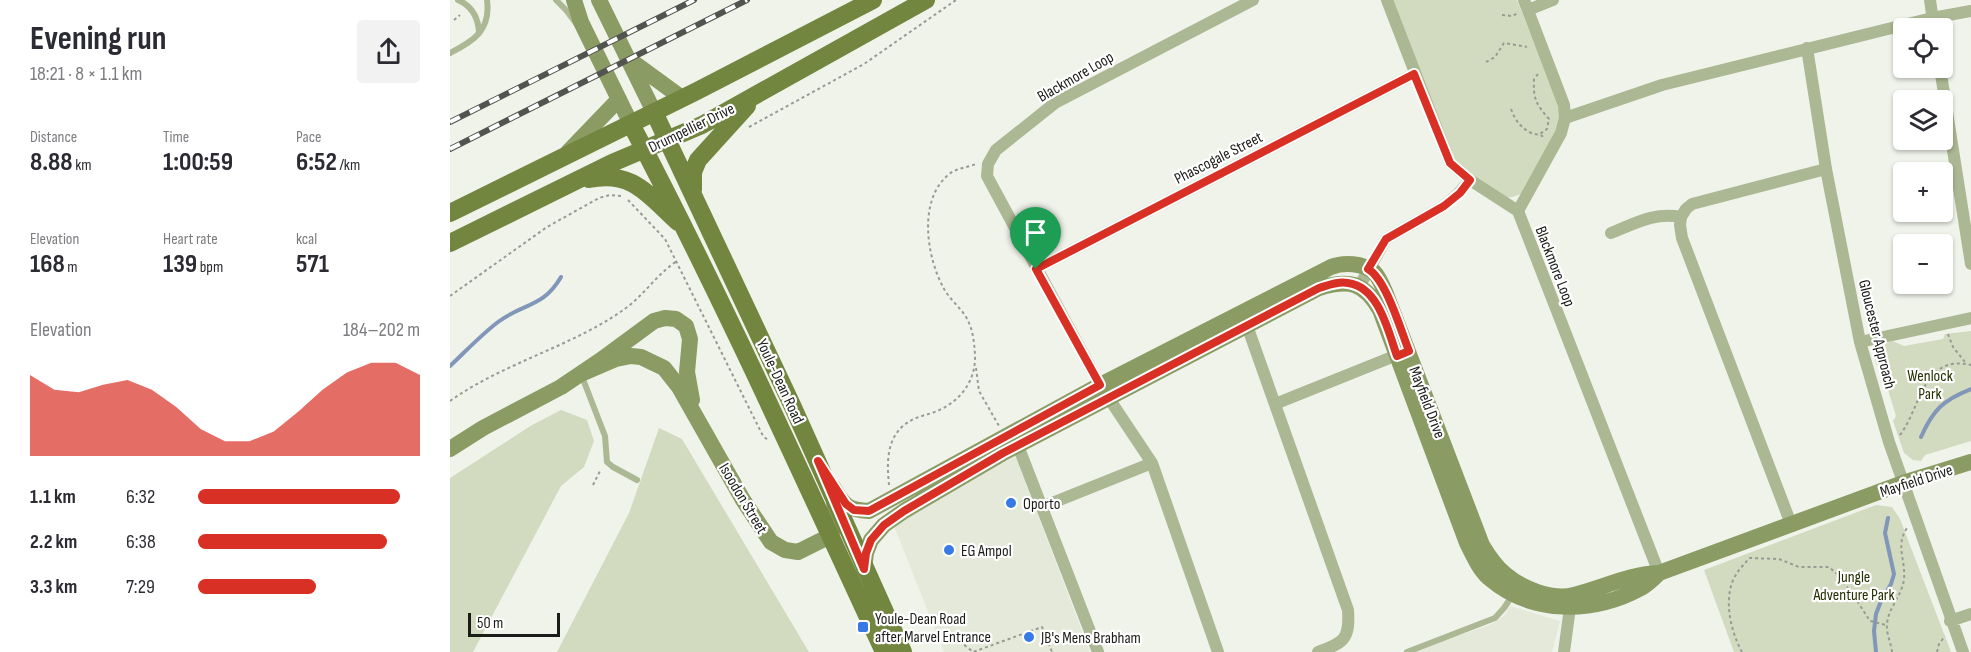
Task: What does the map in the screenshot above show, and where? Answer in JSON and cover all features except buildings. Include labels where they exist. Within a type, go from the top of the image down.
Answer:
[{"type":"main road","name":"Drumpellier Drive","points":[[450,213],[631,124],[873,0]]},
{"type":"main road","name":"Drumpellier Drive","points":[[450,243],[612,163],[702,124],[926,0]]},
{"type":"main road","points":[[694,198],[693,172],[698,160],[761,92]]},
{"type":"main road","name":"Youle-Dean Road","points":[[654,112],[818,461],[864,569],[903,652]]},
{"type":"main road","name":"Youle-Dean Road","points":[[631,124],[686,229],[764,390],[884,652]]},
{"type":"main road","points":[[571,183],[610,176],[630,181],[686,229]]},
{"type":"street","points":[[574,0],[581,22],[631,124]]},
{"type":"street","points":[[599,0],[654,112]]},
{"type":"street","name":"Blackmore Loop","points":[[1218,652],[1152,463],[1104,392],[987,177],[988,164],[996,150],[1055,103],[1253,0]]},
{"type":"street","name":"Blackmore Loop","points":[[1387,0],[1450,163],[1470,180],[1518,212],[1659,573]]},
{"type":"street","points":[[1518,212],[1561,133],[1565,118],[1564,105],[1523,8],[1553,0]]},
{"type":"street","points":[[1930,0],[1932,18]]},
{"type":"street","points":[[1949,18],[1971,11]]},
{"type":"street","points":[[1565,118],[1662,85],[1807,48],[1893,31]]},
{"type":"street","name":"Gloucester Approach","points":[[1807,48],[1826,169],[1860,342],[1889,442],[1949,626],[1963,652]]},
{"type":"street","points":[[629,60],[682,98]]},
{"type":"street","name":"Phascogale Street","points":[[1036,269],[1414,74]]},
{"type":"street","points":[[1942,78],[1971,264]]},
{"type":"street","points":[[563,157],[619,99]]},
{"type":"street","points":[[1791,524],[1682,237],[1680,225],[1681,217],[1692,204],[1826,169]]},
{"type":"street","points":[[1245,319],[1319,288],[1337,283],[1349,283],[1359,287],[1386,239],[1444,206],[1460,193],[1470,180]]},
{"type":"street","points":[[1611,233],[1655,215],[1668,214],[1681,217]]},
{"type":"street","points":[[818,461],[846,504],[854,510],[869,511],[1010,435],[1104,392],[1245,319],[1336,265],[1354,264],[1368,269]]},
{"type":"street","name":"Mayfield Drive","points":[[1368,269],[1374,272],[1386,294],[1403,353]]},
{"type":"street","name":"Mayfield Drive","points":[[1359,287],[1369,295],[1380,310],[1403,353],[1482,545],[1516,589],[1571,601],[1640,574],[1659,573],[1904,483],[1971,462]]},
{"type":"street","name":"Isoodon Street","points":[[581,374],[654,321],[665,318],[676,319],[686,326],[690,339],[687,372],[689,387],[703,429]]},
{"type":"street","points":[[1860,342],[1971,318]]},
{"type":"street","points":[[1245,319],[1348,610],[1349,622],[1341,643],[1318,652]]},
{"type":"street","points":[[1275,404],[1403,353]]},
{"type":"street","name":"Isoodon Street","points":[[450,449],[483,428],[581,374],[616,359],[631,356],[648,360],[663,368],[673,378],[743,500],[771,542],[785,550],[798,552],[830,536]]},
{"type":"street","points":[[1010,435],[1042,507],[1098,652]]},
{"type":"street","points":[[864,569],[866,553],[871,540],[884,525],[1010,435]]},
{"type":"street","points":[[1042,507],[1152,463]]},
{"type":"street","points":[[830,536],[836,523],[833,499]]},
{"type":"street","points":[[1564,652],[1571,601]]},
{"type":"street","points":[[1949,626],[1971,614]]},
{"type":"lane","points":[[458,0],[474,12],[478,21],[479,33]]},
{"type":"lane","points":[[450,53],[468,45],[479,33],[488,17],[487,0]]},
{"type":"lane","points":[[556,0],[575,23],[609,79]]},
{"type":"lane","points":[[581,374],[605,436],[607,462],[637,480]]},
{"type":"lane","points":[[1407,652],[1495,618],[1516,589]]},
{"type":"path","points":[[1502,15],[1507,16],[1523,8]]},
{"type":"path","points":[[454,20],[460,15]]},
{"type":"path","points":[[1486,62],[1495,57],[1504,43],[1527,46]]},
{"type":"path","points":[[1538,74],[1534,79],[1535,100],[1549,119],[1549,125],[1540,134]]},
{"type":"path","points":[[1511,109],[1518,124],[1531,133],[1540,134],[1548,140]]},
{"type":"path","points":[[982,162],[952,172],[939,184],[933,196],[927,234],[930,252],[943,288],[970,324],[980,391],[1010,435]]},
{"type":"path","points":[[628,200],[665,239],[763,436],[770,442]]},
{"type":"path","points":[[450,401],[482,381],[627,308],[677,261]]},
{"type":"path","points":[[1948,331],[1953,347],[1966,364]]},
{"type":"path","points":[[890,494],[888,452],[894,438],[903,426],[916,417],[947,407],[959,398],[974,373],[975,362]]},
{"type":"path","points":[[1897,440],[1910,419],[1921,389],[1927,380],[1943,368],[1958,363],[1971,365]]},
{"type":"path","points":[[593,485],[607,462]]},
{"type":"path","points":[[1892,652],[1886,625],[1904,579],[1900,546],[1903,533],[1910,523]]},
{"type":"path","points":[[1742,652],[1732,631],[1729,616],[1730,585],[1749,558],[1779,559],[1799,567],[1828,567],[1837,573],[1870,621],[1886,625]]},
{"type":"path","points":[[1937,652],[1949,626]]},
{"type":"path","points":[[942,642],[954,638],[973,652],[1042,627],[1052,652]]},
{"type":"shaded area","points":[[1014,452],[1090,652],[944,652],[894,526]]},
{"type":"shaded area","points":[[1510,606],[1560,621],[1552,652],[1409,652],[1490,625],[1504,616]]},
{"type":"green space","points":[[1391,0],[1517,0],[1562,113],[1556,139],[1523,193],[1503,198],[1459,169]]},
{"type":"green space","name":"Wenlock Park","points":[[1971,331],[1971,441],[1925,455],[1921,461],[1913,460],[1904,453],[1893,421],[1896,416],[1881,367],[1876,364],[1875,357],[1883,344],[1893,341],[1904,346],[1943,339],[1945,334]]},
{"type":"green space","points":[[561,410],[587,420],[594,441],[584,467],[561,486],[473,652],[450,652],[450,478],[532,425]]},
{"type":"green space","points":[[659,428],[682,439],[809,652],[557,652],[629,513]]},
{"type":"green space","name":"Jungle Adventure Park","points":[[1876,505],[1892,507],[1900,519],[1951,652],[1734,652],[1704,570]]},
{"type":"waterway","points":[[450,366],[498,322],[540,300],[561,277]]},
{"type":"waterway","points":[[1921,437],[1940,407],[1953,397],[1971,389]]},
{"type":"waterway","points":[[1876,652],[1874,631],[1876,614],[1894,574],[1885,533],[1888,518]]},
{"type":"railway","points":[[450,122],[694,0]]},
{"type":"railway","points":[[450,149],[747,0]]},
{"type":"place","name":"Oporto","points":[[1011,503]]},
{"type":"place","name":"EG Ampol","points":[[949,550]]},
{"type":"place","name":"Youle-Dean Road after Marvel Entrance","points":[[863,627]]},
{"type":"place","name":"JB's Mens Brabham","points":[[1029,637]]},
{"type":"route","points":[[1414,74],[1450,163],[1470,180],[1460,193],[1444,206],[1386,239],[1368,269],[1374,272],[1386,294],[1409,351],[1397,356],[1380,310],[1364,290],[1349,283],[1337,283],[1319,288],[1003,453],[904,511],[884,525],[871,540],[866,553],[864,569],[818,461],[846,504],[854,510],[869,511],[1100,385],[1036,269],[1414,74]]}]
